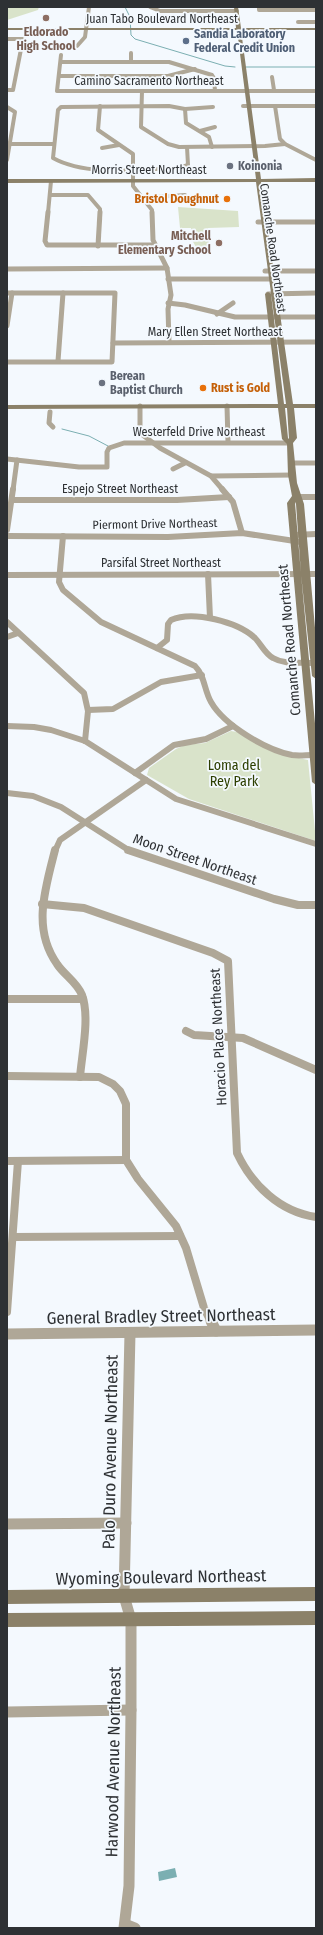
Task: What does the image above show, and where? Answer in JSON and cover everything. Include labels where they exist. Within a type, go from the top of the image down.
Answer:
[{"type":"street","points":[[76,46],[84,40],[88,7]]},
{"type":"street","points":[[150,7],[160,11],[234,9]]},
{"type":"street","points":[[259,8],[316,10]]},
{"type":"street","name":"Comanche Road Northeast","points":[[234,9],[251,147],[252,180],[265,271],[269,279],[271,294],[271,319],[278,342],[291,409],[294,438],[290,442],[295,497],[300,504],[303,538],[301,614],[315,755],[316,782]]},
{"type":"street","points":[[298,22],[316,22]]},
{"type":"street","name":"Juan Tabo Boulevard Northeast","points":[[7,30],[316,30]]},
{"type":"street","points":[[7,39],[23,39],[13,90],[7,90]]},
{"type":"street","points":[[131,53],[131,62]]},
{"type":"street","points":[[62,55],[59,76],[168,76],[181,74],[195,69]]},
{"type":"street","points":[[61,62],[169,62],[214,76],[215,91]]},
{"type":"street","name":"Camino Sacramento Northeast","points":[[59,76],[57,91],[316,91]]},
{"type":"street","points":[[272,76],[273,90]]},
{"type":"street","points":[[142,91],[140,125],[143,129],[168,144],[188,147],[251,147],[285,144]]},
{"type":"street","points":[[100,106],[98,130],[133,154],[134,189],[150,206],[153,214],[151,232],[154,245],[167,268],[171,295],[168,303],[169,342]]},
{"type":"street","points":[[188,147],[188,165],[185,167],[81,168],[61,165],[54,158],[58,110],[60,107],[100,106],[177,106],[185,109],[213,107]]},
{"type":"street","points":[[246,106],[316,106]]},
{"type":"street","points":[[275,106],[279,136],[285,144],[316,160]]},
{"type":"street","points":[[7,107],[15,111],[8,144],[7,160]]},
{"type":"street","points":[[185,109],[186,123],[209,137],[212,147]]},
{"type":"street","points":[[7,126],[12,126]]},
{"type":"street","points":[[200,131],[215,127]]},
{"type":"street","points":[[8,144],[54,144]]},
{"type":"street","points":[[102,148],[119,145]]},
{"type":"street","name":"Comanche Road Northeast","points":[[251,147],[259,180],[265,222],[271,271],[269,279]]},
{"type":"street","name":"Morris Street Northeast","points":[[7,181],[316,180]]},
{"type":"street","points":[[51,181],[45,241],[47,245],[154,245]]},
{"type":"street","points":[[50,195],[88,194],[100,209],[98,246]]},
{"type":"street","points":[[142,198],[185,195]]},
{"type":"street","points":[[258,222],[316,222]]},
{"type":"street","points":[[7,269],[167,268]]},
{"type":"street","points":[[265,271],[316,271]]},
{"type":"street","points":[[168,279],[269,279]]},
{"type":"street","points":[[7,326],[9,293],[115,293],[112,362],[7,362]]},
{"type":"street","points":[[58,361],[64,293]]},
{"type":"street","points":[[271,294],[316,294]]},
{"type":"street","name":"Comanche Road Northeast","points":[[271,294],[278,317],[278,342],[285,439],[290,442]]},
{"type":"street","points":[[168,303],[191,305],[217,314],[249,318],[271,319],[278,317],[316,317]]},
{"type":"street","points":[[217,314],[228,304],[233,303]]},
{"type":"street","name":"Mary Ellen Street Northeast","points":[[114,343],[316,342]]},
{"type":"street","points":[[291,409],[316,406]]},
{"type":"street","points":[[7,407],[291,409],[316,411]]},
{"type":"street","points":[[7,412],[140,409]]},
{"type":"street","points":[[140,409],[140,433],[151,442],[185,463],[211,476],[229,497],[242,533]]},
{"type":"street","points":[[228,409],[228,442]]},
{"type":"street","points":[[50,412],[49,423],[53,428]]},
{"type":"street","name":"Westerfeld Drive Northeast","points":[[7,459],[79,467],[107,467],[107,452],[113,446],[130,442],[290,442]]},
{"type":"street","points":[[7,530],[17,460]]},
{"type":"street","points":[[173,469],[185,463]]},
{"type":"street","points":[[292,463],[316,463]]},
{"type":"street","points":[[211,476],[293,475]]},
{"type":"street","name":"Espejo Street Northeast","points":[[12,500],[177,500],[229,497]]},
{"type":"street","points":[[295,497],[316,497]]},
{"type":"street","name":"Comanche Road Northeast","points":[[295,497],[291,503],[294,538],[301,574],[313,614],[316,676]]},
{"type":"street","name":"Piermont Drive Northeast","points":[[7,536],[168,536],[242,533],[303,538],[316,534]]},
{"type":"street","points":[[63,536],[60,575],[60,586],[63,590],[101,622],[195,666],[202,676],[216,710],[234,726],[249,736],[282,752],[296,755],[315,755]]},
{"type":"street","points":[[208,574],[210,618]]},
{"type":"street","name":"Parsifal Street Northeast","points":[[7,575],[316,574]]},
{"type":"street","points":[[301,614],[313,614]]},
{"type":"street","points":[[157,648],[166,642],[168,637],[168,625],[171,620],[182,618],[210,618],[230,622],[243,629],[254,637],[271,658],[277,661],[315,663]]},
{"type":"street","points":[[7,622],[78,686],[87,700],[88,710],[85,741]]},
{"type":"street","points":[[7,637],[18,633]]},
{"type":"street","points":[[88,710],[113,709],[161,682],[202,676]]},
{"type":"street","points":[[7,726],[34,727],[51,730],[85,741],[176,799],[316,844]]},
{"type":"street","points":[[135,773],[174,746],[188,741],[206,739],[234,726]]},
{"type":"street","points":[[80,1077],[83,999],[76,985],[58,966],[47,948],[41,926],[42,904],[56,846],[65,835],[146,780]]},
{"type":"street","name":"Moon Street Northeast","points":[[7,793],[33,796],[48,801],[85,821],[129,851],[274,900],[298,905],[316,905]]},
{"type":"street","name":"Horacio Place Northeast","points":[[42,904],[84,908],[222,956],[228,961],[230,969],[235,1141],[241,1164],[256,1184],[291,1210],[300,1215],[316,1217]]},
{"type":"street","points":[[7,999],[83,999]]},
{"type":"street","points":[[186,1031],[194,1035],[232,1037],[254,1041],[316,1070]]},
{"type":"street","points":[[7,1076],[99,1077],[108,1081],[124,1096],[126,1104],[126,1160],[138,1179],[166,1213],[180,1236],[201,1300],[216,1331]]},
{"type":"street","points":[[7,1161],[126,1160]]},
{"type":"street","points":[[7,1312],[18,1161]]},
{"type":"street","points":[[13,1237],[180,1236]]},
{"type":"street","name":"General Bradley Street Northeast","points":[[7,1334],[316,1330]]},
{"type":"street","name":"Palo Duro Avenue Northeast","points":[[124,1596],[130,1333]]},
{"type":"street","points":[[7,1524],[126,1523]]},
{"type":"street","name":"Wyoming Boulevard Northeast","points":[[7,1597],[316,1594]]},
{"type":"street","name":"Harwood Avenue Northeast","points":[[124,1596],[131,1620],[128,1927]]},
{"type":"street","points":[[7,1620],[316,1618]]},
{"type":"street","points":[[7,1712],[131,1710]]},
{"type":"green space","points":[[39,7],[38,10],[7,20],[7,8]]},
{"type":"green space","points":[[178,207],[238,211],[239,227],[208,228],[209,247],[196,247],[192,240],[191,228],[180,228]]},
{"type":"green space","name":"Loma del Rey Park","points":[[231,731],[237,732],[280,754],[308,760],[316,841],[189,799],[147,775],[149,768],[176,749],[185,745],[205,743]]},
{"type":"water","points":[[175,1868],[177,1877],[159,1881],[158,1872]]},
{"type":"waterway","points":[[125,7],[130,17],[131,35],[135,39],[225,66],[235,67]]},
{"type":"waterway","points":[[246,67],[316,67]]},
{"type":"waterway","points":[[62,429],[89,436],[108,446]]},
{"type":"place","name":"Eldorado High School","points":[[46,18]]},
{"type":"place","name":"Sandia Laboratory Federal Credit Union","points":[[186,41]]},
{"type":"place","name":"Koinonia","points":[[230,166]]},
{"type":"place","name":"Bristol Doughnut","points":[[227,199]]},
{"type":"place","name":"Mitchell Elementary School","points":[[219,243]]},
{"type":"place","name":"Berean Baptist Church","points":[[102,383]]},
{"type":"place","name":"Rust is Gold","points":[[203,388]]}]
